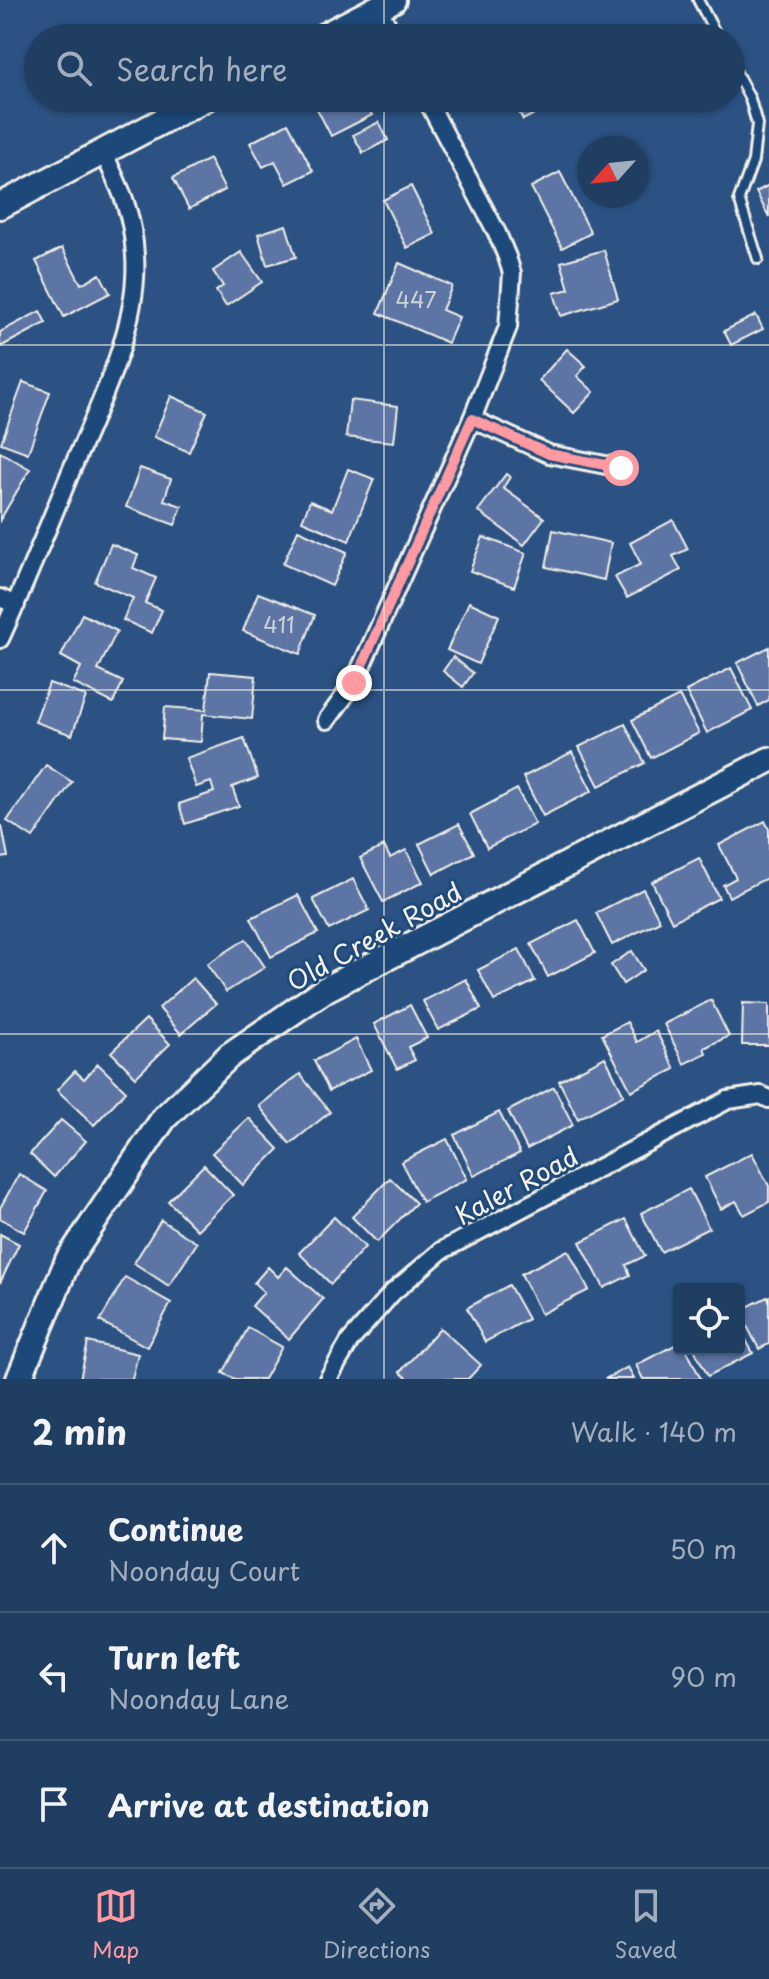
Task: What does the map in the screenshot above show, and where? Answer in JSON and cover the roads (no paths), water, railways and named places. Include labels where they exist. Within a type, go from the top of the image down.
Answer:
[{"type":"street","points":[[347,24],[385,4],[390,24]]},
{"type":"street","points":[[0,206],[179,112]]},
{"type":"street","points":[[327,720],[354,683],[472,419],[508,327],[512,273],[497,233],[433,112]]},
{"type":"street","points":[[0,639],[8,601],[104,392],[132,304],[135,256],[129,213],[124,195],[103,152]]},
{"type":"street","points":[[472,419],[549,454],[621,468]]},
{"type":"street","name":"Old Creek Road","points":[[19,1379],[76,1247],[164,1118],[230,1055],[326,989],[769,760]]},
{"type":"street","name":"Kaler Road","points":[[328,1379],[350,1341],[392,1293],[441,1251],[728,1100],[761,1095],[769,1099]]},
{"type":"lane","points":[[698,1],[710,24]]},
{"type":"lane","points":[[745,90],[757,124],[753,161],[739,199],[758,259]]}]
